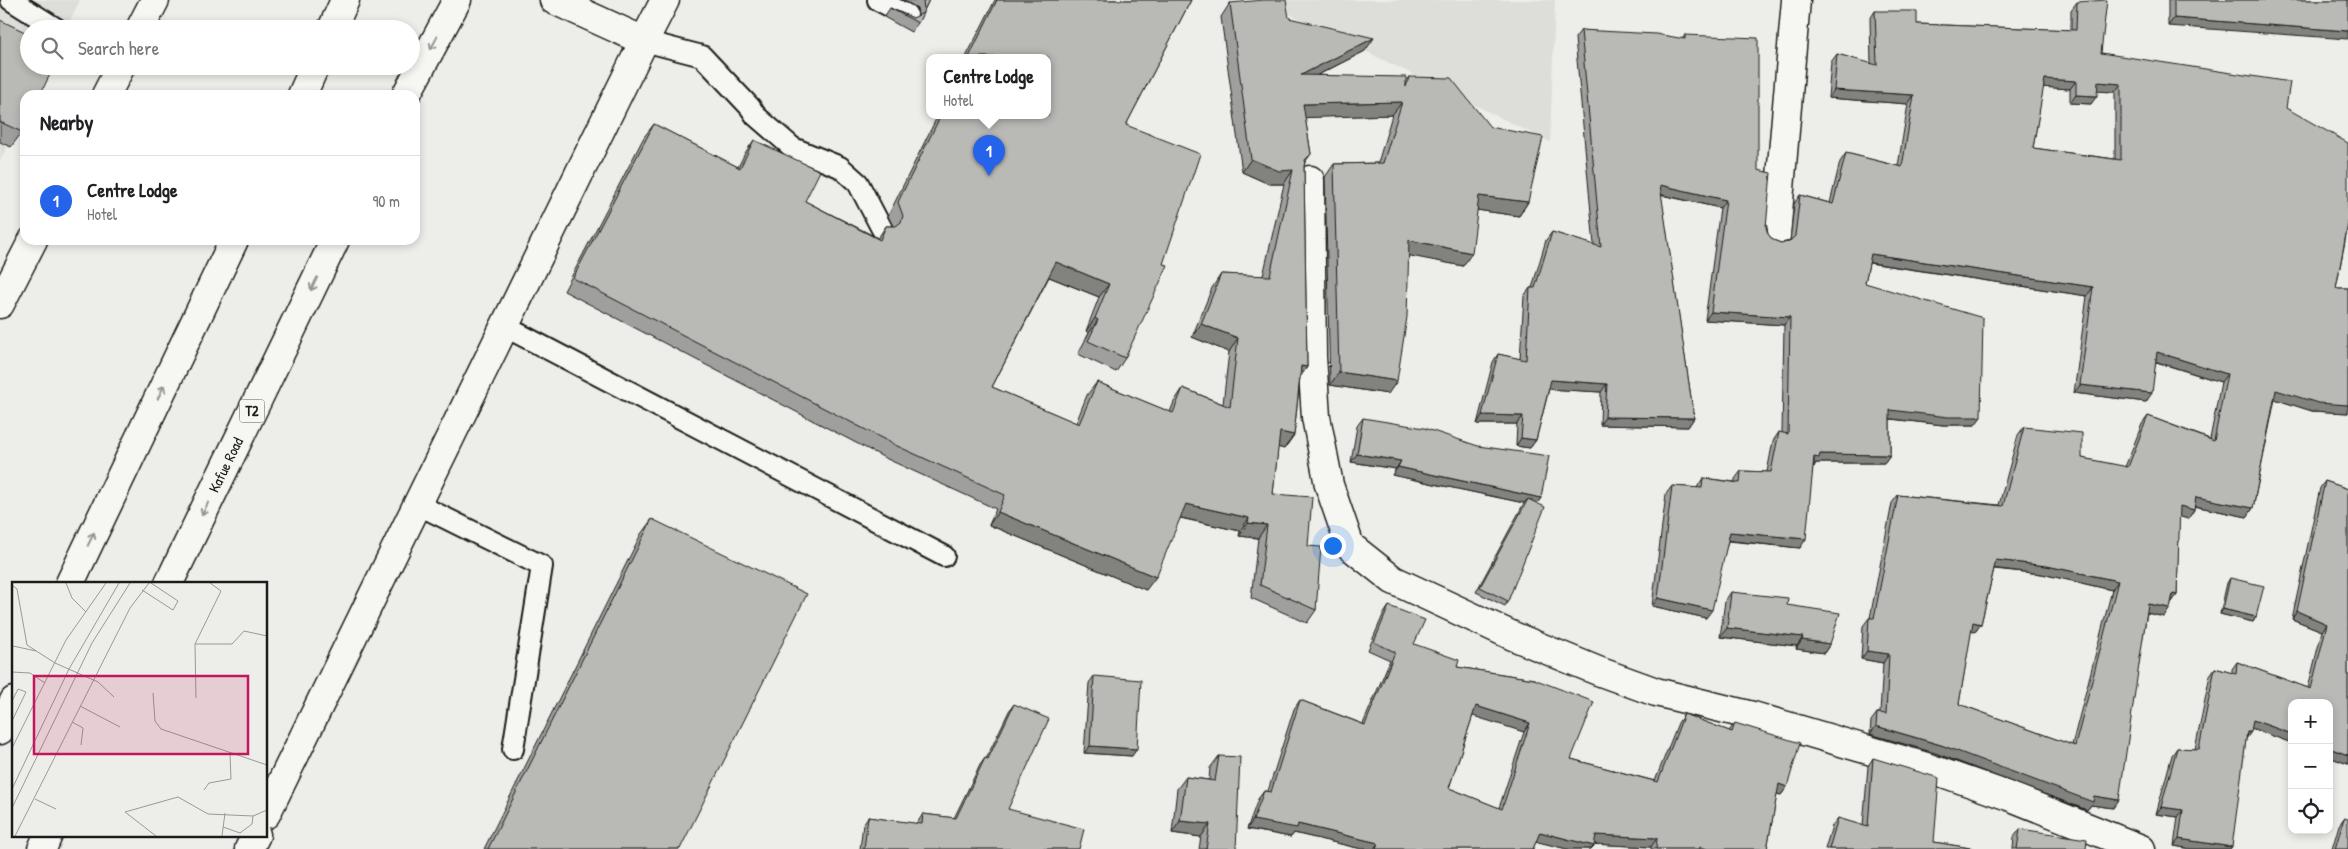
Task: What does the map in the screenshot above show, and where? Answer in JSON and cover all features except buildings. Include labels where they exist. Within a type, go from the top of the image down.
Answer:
[{"type":"street","points":[[145,20],[155,0]]},
{"type":"street","points":[[336,20],[345,0]]},
{"type":"street","points":[[420,69],[457,0]]},
{"type":"street","points":[[554,0],[644,41]]},
{"type":"street","points":[[268,810],[665,0]]},
{"type":"street","points":[[1776,236],[1796,0]]},
{"type":"street","points":[[108,90],[115,75]]},
{"type":"street","points":[[304,90],[311,75]]},
{"type":"street","points":[[409,90],[417,75]]},
{"type":"street","points":[[1310,180],[1312,357],[1316,417],[1329,484],[1350,546],[1393,580],[1513,636],[1598,671],[1656,692],[1753,716],[1926,766],[2014,798],[2141,849]]},
{"type":"street","points":[[0,304],[30,245]]},
{"type":"street","points":[[70,582],[232,245]]},
{"type":"street","name":"Kafue Road","points":[[169,582],[333,245]]},
{"type":"street","points":[[0,730],[12,705]]},
{"type":"street","points":[[42,849],[48,836]]},
{"type":"street","points":[[249,849],[256,836]]},
{"type":"lane","points":[[11,0],[43,20]]},
{"type":"lane","points":[[878,0],[907,15]]},
{"type":"lane","points":[[644,41],[702,56],[756,116],[793,148],[840,167],[858,183],[882,229]]},
{"type":"lane","points":[[504,326],[944,556]]},
{"type":"lane","points":[[417,504],[542,566],[513,749]]},
{"type":"shaded area","points":[[0,0],[80,0],[70,20],[20,20],[20,75],[27,75],[26,90],[20,90],[20,121],[0,161]]},
{"type":"shaded area","points":[[1261,0],[1555,0],[1550,142],[1365,51]]},
{"type":"place","name":"Centre Lodge","points":[[989,176]]}]
